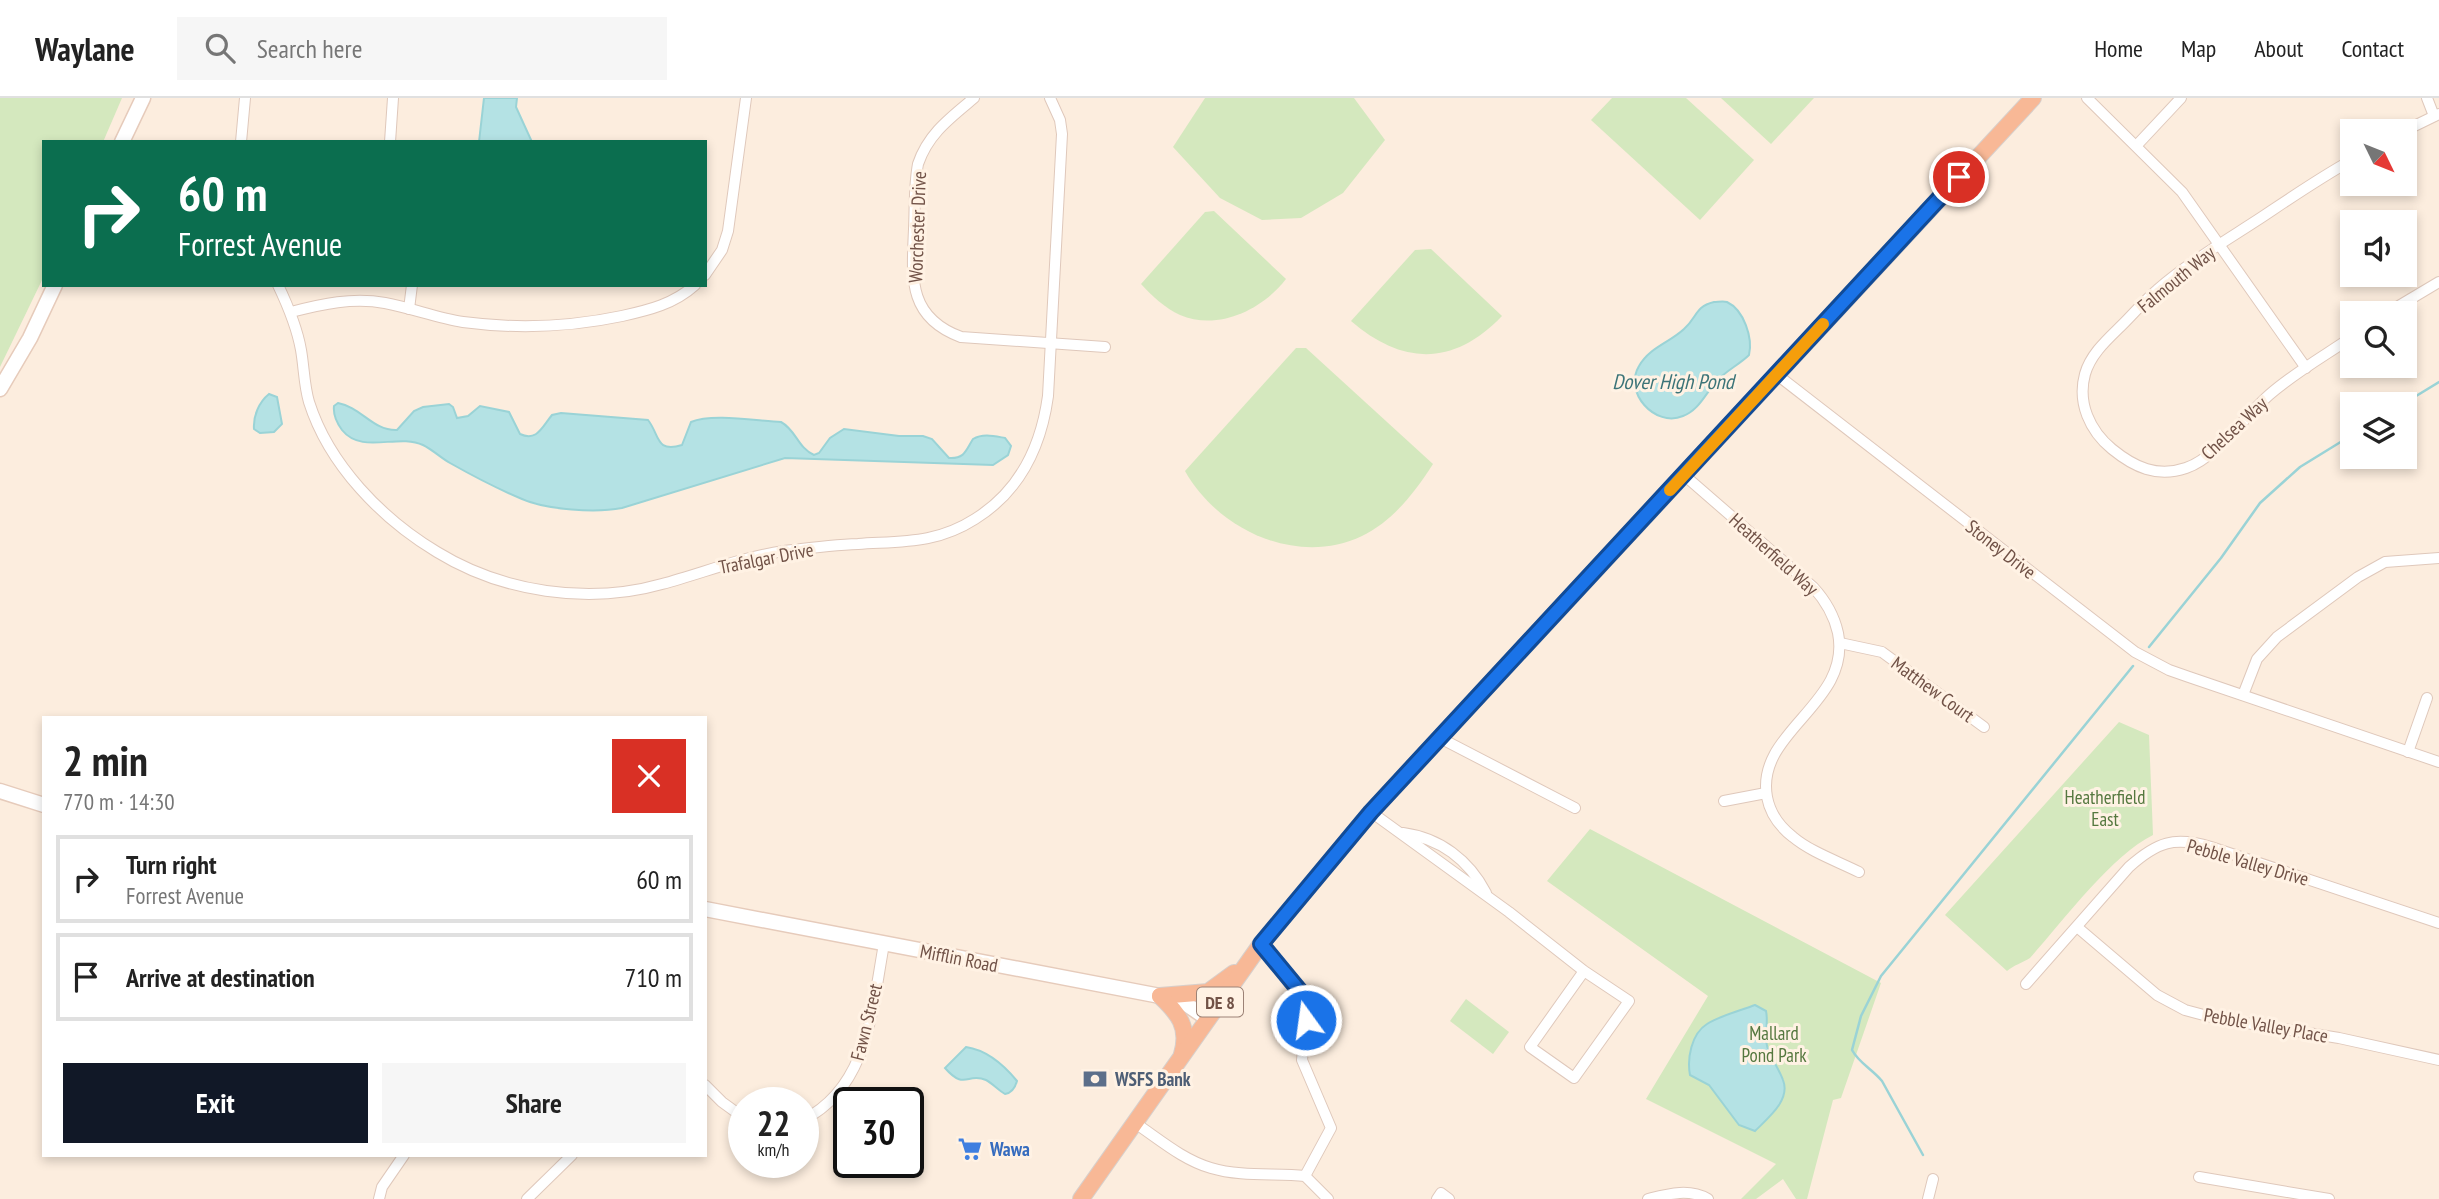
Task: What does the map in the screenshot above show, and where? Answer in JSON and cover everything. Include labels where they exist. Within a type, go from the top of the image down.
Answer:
[{"type":"highway","name":"DE 8","points":[[1081,1199],[1261,944],[1371,812],[2033,98]]},
{"type":"highway","points":[[1160,996],[1208,992],[1250,960]]},
{"type":"highway","points":[[1160,996],[1174,1009],[1183,1024],[1185,1040],[1180,1060]]},
{"type":"main road","points":[[123,140],[142,98]]},
{"type":"main road","points":[[0,389],[30,338],[54,287]]},
{"type":"main road","points":[[0,791],[42,804]]},
{"type":"main road","name":"Mifflin Road","points":[[707,909],[1160,996],[1186,1004],[1208,1019]]},
{"type":"street","points":[[241,140],[245,98]]},
{"type":"street","points":[[390,140],[393,98]]},
{"type":"street","points":[[707,272],[722,250],[728,231],[746,98]]},
{"type":"street","name":"Worchester Drive","points":[[974,98],[937,130],[928,141],[918,164],[912,272],[920,306],[940,326],[961,337],[1105,347]]},
{"type":"street","name":"Trafalgar Drive","points":[[279,287],[299,338],[309,402],[321,432],[341,465],[375,503],[416,538],[458,564],[496,579],[566,593],[605,594],[644,589],[757,556],[832,546],[913,542],[943,535],[978,518],[1005,494],[1033,456],[1043,428],[1062,134],[1060,120],[1050,98]]},
{"type":"street","points":[[2087,98],[2182,191],[2306,368]]},
{"type":"street","points":[[2137,145],[2181,98]]},
{"type":"street","points":[[2417,125],[2437,115],[2427,98]]},
{"type":"street","name":"Falmouth Way","points":[[2108,445],[2088,421],[2084,406],[2082,388],[2085,373],[2094,355],[2156,291],[2220,245],[2340,167]]},
{"type":"street","points":[[2407,301],[2439,282]]},
{"type":"street","points":[[409,309],[412,287]]},
{"type":"street","points":[[291,312],[342,301],[384,302],[460,321],[559,325],[606,319],[657,307],[673,301],[692,287]]},
{"type":"street","name":"Chelsea Way","points":[[2108,445],[2144,469],[2164,471],[2185,468],[2212,452],[2270,394],[2340,345]]},
{"type":"street","name":"Stoney Drive","points":[[1776,374],[2135,652],[2169,670],[2439,762]]},
{"type":"street","name":"Heatherfield Way","points":[[1684,475],[1821,595],[1833,617],[1840,643]]},
{"type":"street","points":[[2243,695],[2257,659],[2277,637],[2358,577],[2385,562],[2439,558]]},
{"type":"street","points":[[1840,643],[1829,686],[1774,755],[1769,767],[1766,793],[1772,813],[1794,838],[1858,872]]},
{"type":"street","name":"Matthew Court","points":[[1840,643],[1882,652],[1984,727]]},
{"type":"street","points":[[2408,752],[2427,698]]},
{"type":"street","points":[[1440,738],[1575,807]]},
{"type":"street","points":[[1724,801],[1766,793]]},
{"type":"street","points":[[1371,812],[1488,896],[1584,971],[1629,1000],[1574,1078],[1530,1047],[1584,971]]},
{"type":"street","name":"Pebble Valley Drive","points":[[2026,984],[2129,867],[2159,845],[2185,841],[2211,847],[2439,923]]},
{"type":"street","name":"Pebble Valley Place","points":[[2077,927],[2157,995],[2185,1010],[2439,1060]]},
{"type":"street","name":"Fawn Street","points":[[819,1110],[829,1104],[854,1070],[867,1034],[884,944]]},
{"type":"street","points":[[1261,944],[1308,1001],[1302,1060],[1331,1128],[1305,1176]]},
{"type":"street","points":[[707,1087],[728,1106]]},
{"type":"street","points":[[1135,1123],[1184,1156],[1210,1168],[1238,1173],[1305,1176],[1328,1199]]},
{"type":"street","points":[[379,1199],[382,1187],[403,1157]]},
{"type":"street","points":[[527,1199],[570,1157]]},
{"type":"street","points":[[2199,1177],[2329,1199]]},
{"type":"street","points":[[1928,1199],[1933,1179]]},
{"type":"street","points":[[2252,1199],[2254,1187]]},
{"type":"street","points":[[1648,1199],[1676,1193],[1701,1195],[1708,1199]]},
{"type":"green space","points":[[0,98],[122,98],[104,140],[42,140],[42,280],[0,367]]},
{"type":"green space","points":[[1205,98],[1354,98],[1385,140],[1343,193],[1301,218],[1262,220],[1220,198],[1173,147]]},
{"type":"green space","points":[[1612,98],[1686,98],[1754,160],[1700,220],[1591,120]]},
{"type":"green space","points":[[1721,98],[1814,98],[1771,144]]},
{"type":"green space","points":[[1214,211],[1286,279],[1265,300],[1238,315],[1224,319],[1194,319],[1169,309],[1141,284],[1205,212]]},
{"type":"green space","points":[[1431,249],[1502,316],[1465,344],[1428,354],[1390,346],[1370,336],[1351,321],[1415,250]]},
{"type":"green space","points":[[1296,348],[1306,348],[1433,464],[1411,495],[1384,522],[1362,536],[1337,545],[1286,545],[1238,526],[1199,492],[1185,471]]},
{"type":"green space","name":"Heatherfield East","points":[[2119,722],[2149,735],[2153,835],[2105,873],[2030,958],[2007,971],[1945,915]]},
{"type":"green space","name":"Mallard Pond Park","points":[[1590,829],[1881,983],[1841,1098],[1833,1100],[1807,1199],[1796,1199],[1783,1179],[1756,1199],[1741,1199],[1776,1164],[1646,1099],[1708,996],[1547,881]]},
{"type":"green space","points":[[1466,999],[1509,1032],[1493,1054],[1450,1021]]},
{"type":"water","points":[[484,98],[517,98],[516,107],[531,140],[479,140]]},
{"type":"water","name":"Dover High Pond","points":[[1714,302],[1727,302],[1738,311],[1746,325],[1750,341],[1749,355],[1720,378],[1689,413],[1672,418],[1662,417],[1644,405],[1639,396],[1635,376],[1639,366],[1649,354],[1684,329],[1699,310]]},
{"type":"water","points":[[269,394],[277,397],[282,424],[274,432],[260,433],[254,429],[256,414]]},
{"type":"water","points":[[338,403],[354,409],[381,427],[397,430],[414,411],[423,407],[449,404],[457,418],[468,416],[480,406],[509,412],[520,434],[526,436],[535,435],[552,415],[561,413],[648,420],[659,441],[667,447],[682,445],[691,422],[711,418],[781,422],[804,448],[814,455],[819,453],[830,438],[844,429],[899,436],[923,436],[932,439],[949,458],[962,455],[973,439],[981,436],[1005,438],[1011,446],[1008,455],[993,465],[785,458],[622,508],[572,510],[532,503],[513,495],[459,468],[423,445],[403,441],[370,443],[350,437],[335,418],[334,406]]},
{"type":"water","points":[[1755,1005],[1766,1011],[1767,1044],[1785,1087],[1777,1108],[1755,1131],[1739,1125],[1709,1085],[1690,1075],[1689,1062],[1691,1047],[1702,1028],[1717,1019]]},
{"type":"water","points":[[966,1047],[987,1055],[1006,1069],[1017,1081],[1013,1090],[1005,1094],[986,1080],[962,1080],[952,1075],[945,1068]]},
{"type":"waterway","points":[[2417,395],[2439,382]]},
{"type":"waterway","points":[[2149,647],[2221,558],[2260,503],[2300,467],[2340,442]]},
{"type":"waterway","points":[[1923,1155],[1882,1081],[1852,1050],[1861,1016],[1881,976],[2133,666]]},
{"type":"slow traffic","points":[[1670,490],[1823,324]]},
{"type":"place","name":"WSFS Bank","points":[[1095,1079]]},
{"type":"place","name":"Wawa","points":[[970,1149]]},
{"type":"route","points":[[1306,1020],[1308,1001],[1261,944],[1371,812],[1959,177]]}]
